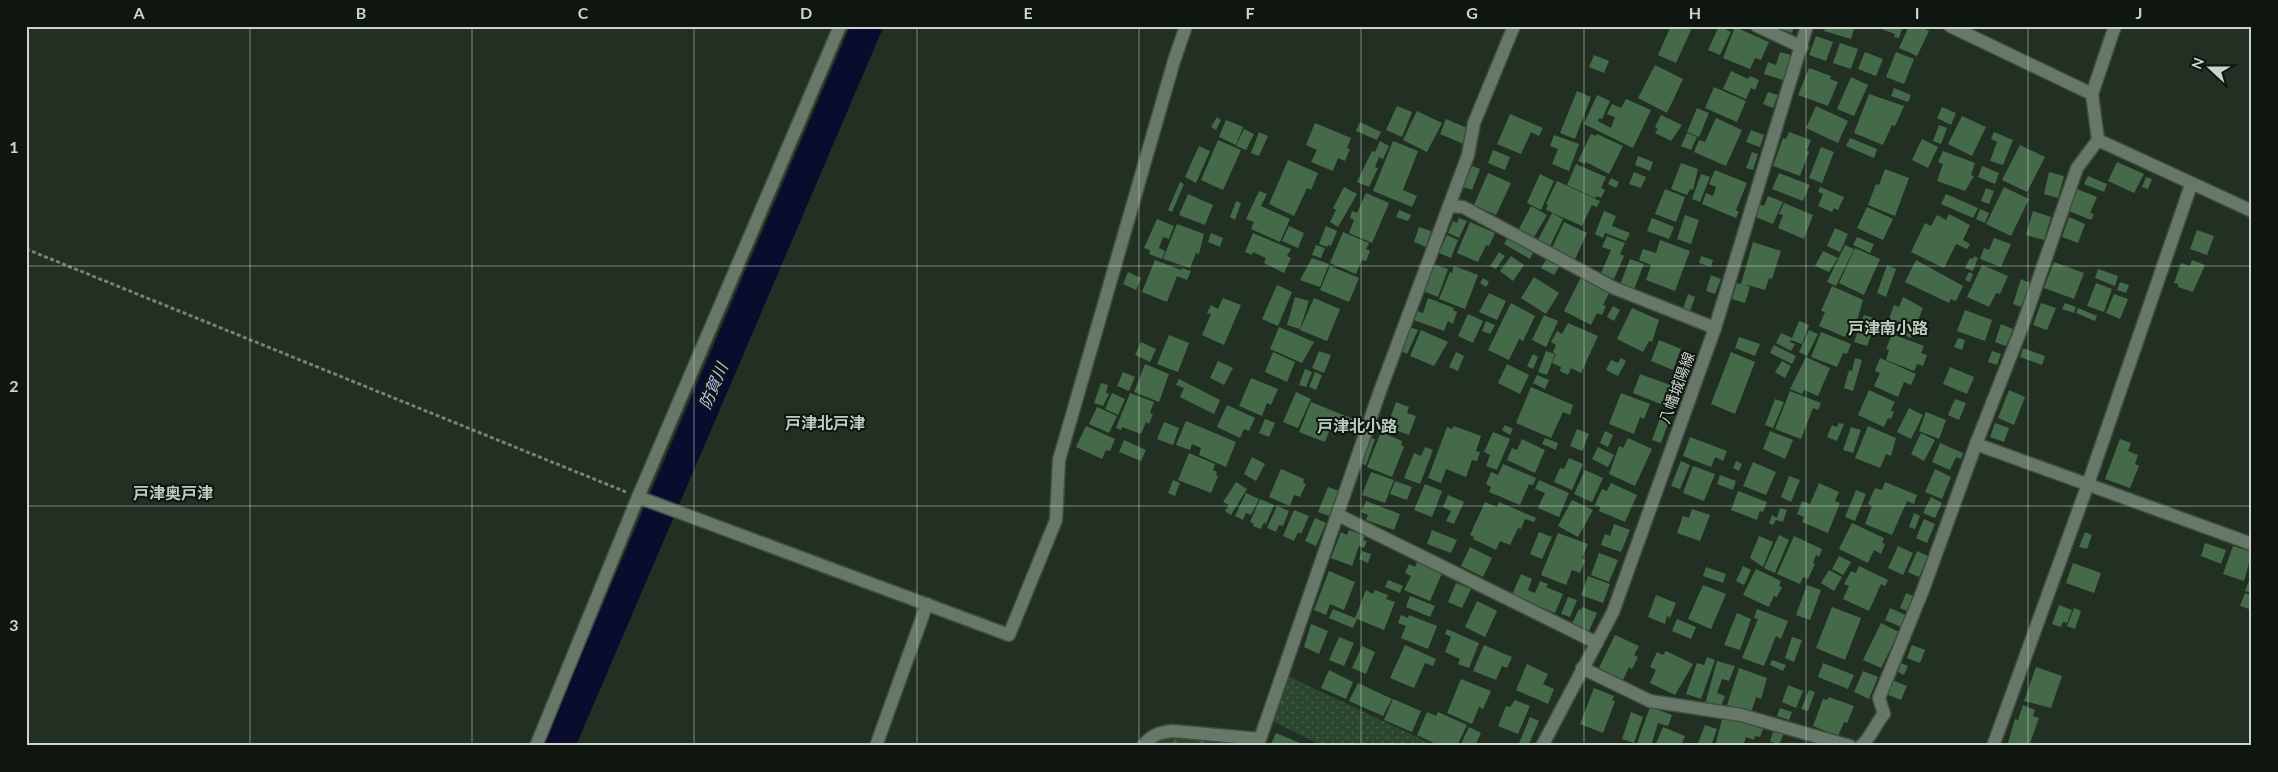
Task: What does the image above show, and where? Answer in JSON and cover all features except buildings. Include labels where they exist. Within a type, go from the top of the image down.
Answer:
[{"type":"street","points":[[536,746],[638,497],[840,26]]},
{"type":"street","points":[[638,497],[1009,635],[1056,520],[1059,460],[1174,61],[1186,26]]},
{"type":"street","points":[[1143,746],[1149,738],[1161,732],[1173,730],[1260,739],[1380,391],[1468,155],[1474,123],[1514,26]]},
{"type":"street","points":[[1757,26],[1802,46]]},
{"type":"street","name":"八幡城陽線","points":[[1542,746],[1613,612],[1716,328],[1807,26]]},
{"type":"street","points":[[1950,26],[2092,94]]},
{"type":"street","points":[[1860,746],[1867,740],[1876,723],[1884,714],[1879,698],[1923,590],[1976,444],[2022,327],[2077,168],[2098,140],[2092,94],[2115,26]]},
{"type":"street","points":[[2098,140],[2191,185],[2252,211]]},
{"type":"street","points":[[1993,746],[2088,484],[2191,185]]},
{"type":"street","points":[[1450,206],[1464,207],[1614,288],[1716,328]]},
{"type":"street","points":[[1976,444],[2252,544]]},
{"type":"street","points":[[1338,516],[1597,643]]},
{"type":"street","points":[[876,746],[927,604]]},
{"type":"street","points":[[1582,668],[1650,701],[1741,714],[1850,746]]},
{"type":"path","points":[[26,249],[638,497]]},
{"type":"green space","points":[[1288,676],[1436,746],[1323,746],[1272,721]]},
{"type":"green space","points":[[1170,737],[1211,742],[1209,746],[1148,746],[1158,739]]},
{"type":"waterway","name":"防賀川","points":[[559,746],[867,26]]},
{"type":"district","name":"戸津南小路","points":[[1888,328]]},
{"type":"district","name":"戸津北戸津","points":[[825,423]]},
{"type":"district","name":"戸津北小路","points":[[1357,426]]},
{"type":"district","name":"戸津奥戸津","points":[[173,493]]}]
